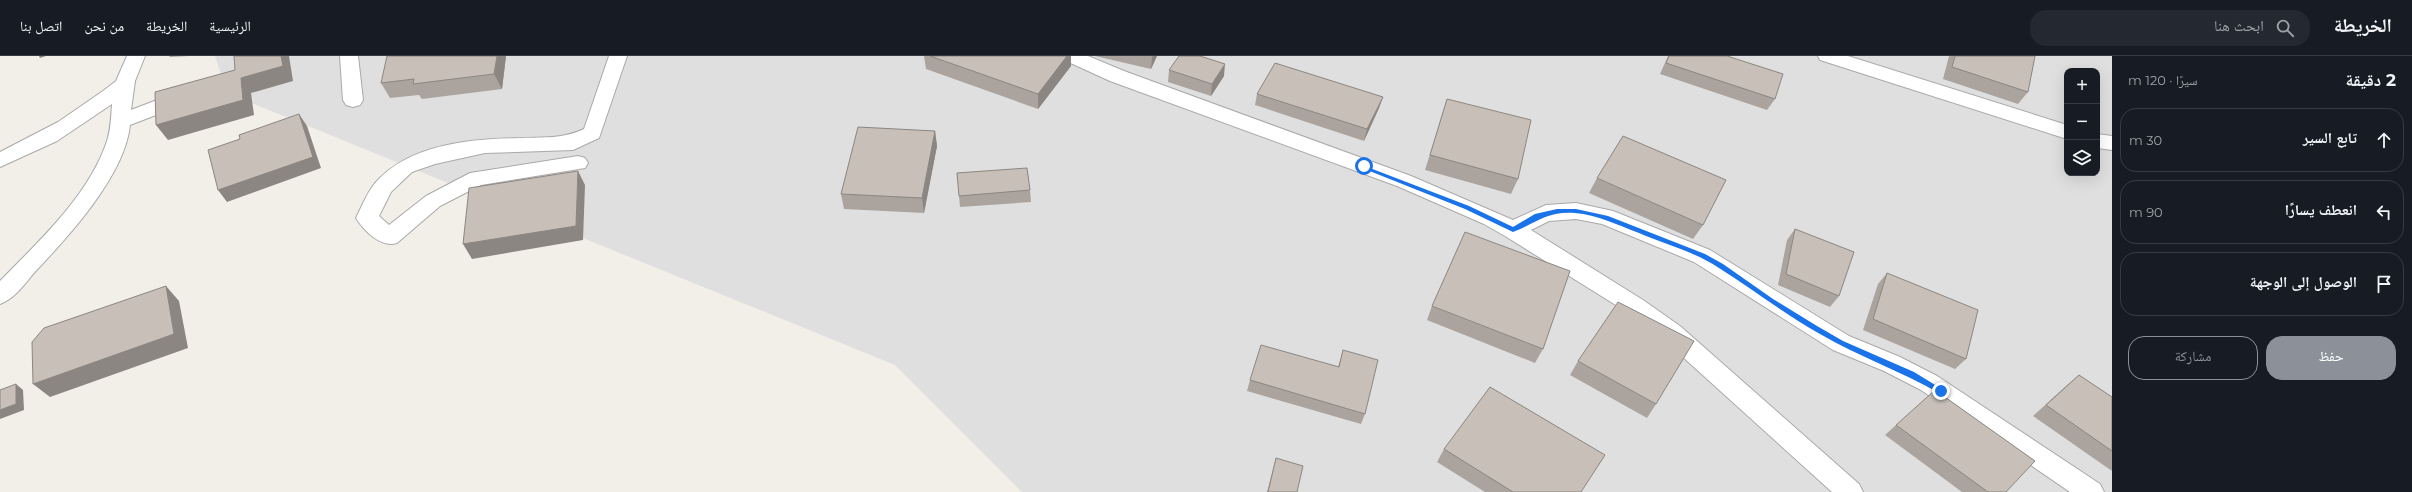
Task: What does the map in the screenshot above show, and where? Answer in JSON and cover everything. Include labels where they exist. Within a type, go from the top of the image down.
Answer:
[{"type":"street","points":[[0,295],[75,212],[116,144],[121,122],[124,84],[136,56]]},
{"type":"street","points":[[349,56],[353,100]]},
{"type":"street","points":[[578,163],[477,178],[433,201],[389,237],[367,218],[383,187],[405,167],[432,157],[484,146],[573,143],[592,133],[618,56]]},
{"type":"street","points":[[1071,56],[1117,76],[1404,181],[1491,218],[1513,230],[1635,306],[1672,333],[1850,492]]},
{"type":"street","points":[[1828,56],[2064,131]]},
{"type":"street","points":[[0,160],[34,145],[87,114],[124,84]]},
{"type":"street","points":[[121,122],[182,97],[196,88]]},
{"type":"street","points":[[2100,142],[2112,144]]},
{"type":"street","points":[[1513,230],[1546,213],[1576,211],[1606,217],[1702,256],[1721,266],[1771,301],[1834,340],[1892,364],[1928,383],[2091,492]]},
{"type":"shaded area","points":[[215,56],[2112,56],[2112,492],[1022,492],[895,365],[227,93]]},
{"type":"building","points":[[234,56],[281,56],[283,66],[241,78],[243,100],[156,125],[155,92],[235,70]]},
{"type":"building","points":[[387,56],[497,56],[494,74],[413,84],[414,79],[381,83]]},
{"type":"building","points":[[930,56],[1067,56],[1038,94]]},
{"type":"building","points":[[1179,56],[1200,56],[1225,64],[1212,84],[1169,70]]},
{"type":"building","points":[[1669,56],[1727,56],[1783,74],[1775,99],[1666,63]]},
{"type":"building","points":[[1955,56],[2035,56],[2028,92],[1952,67]]},
{"type":"building","points":[[1275,63],[1383,97],[1367,129],[1257,94]]},
{"type":"building","points":[[1447,99],[1531,120],[1518,179],[1430,155]]},
{"type":"building","points":[[299,114],[313,157],[218,190],[208,150],[240,139],[239,135]]},
{"type":"building","points":[[858,127],[935,131],[922,198],[841,194]]},
{"type":"building","points":[[1623,136],[1726,180],[1703,225],[1597,178]]},
{"type":"building","points":[[1027,168],[1030,190],[959,196],[957,173]]},
{"type":"building","points":[[578,171],[576,226],[463,244],[469,188]]},
{"type":"building","points":[[1795,229],[1854,252],[1839,296],[1786,274]]},
{"type":"building","points":[[1465,232],[1570,271],[1543,349],[1432,306]]},
{"type":"building","points":[[1887,273],[1978,310],[1966,359],[1873,319]]},
{"type":"building","points":[[166,286],[174,334],[33,384],[32,342],[44,328]]},
{"type":"building","points":[[1618,302],[1694,341],[1656,404],[1578,361]]},
{"type":"building","points":[[1261,345],[1339,367],[1343,350],[1378,360],[1365,414],[1250,380]]},
{"type":"building","points":[[2079,375],[2112,397],[2112,451],[2046,405]]},
{"type":"building","points":[[16,384],[16,404],[0,410],[0,390]]},
{"type":"building","points":[[1490,387],[1605,455],[1581,492],[1513,492],[1444,449]]},
{"type":"building","points":[[1935,390],[2035,461],[2006,492],[1988,492],[1896,425]]},
{"type":"building","points":[[1276,458],[1303,466],[1297,492],[1268,492]]},
{"type":"route","points":[[1364,166],[1467,207],[1513,230],[1538,216],[1557,211],[1576,211],[1606,217],[1702,256],[1721,266],[1771,301],[1841,343],[1892,364],[1941,391]]}]
